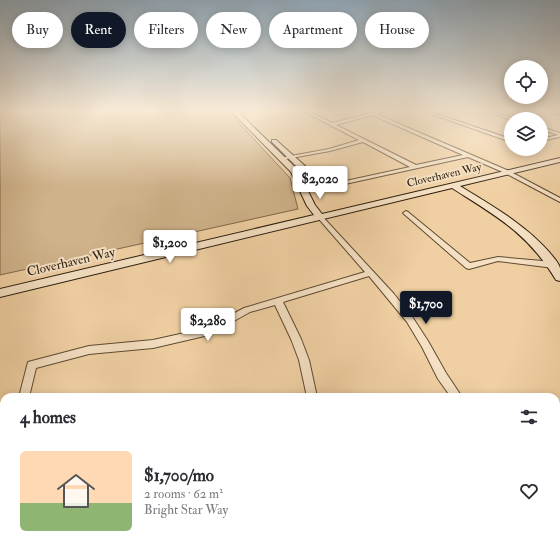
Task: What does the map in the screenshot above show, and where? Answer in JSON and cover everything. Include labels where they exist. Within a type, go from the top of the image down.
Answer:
[{"type":"street","points":[[261,136],[294,171],[305,190],[311,206],[318,215],[410,320],[426,344],[442,376],[454,393]]},
{"type":"street","points":[[267,136],[292,157],[302,168],[309,182],[305,190]]},
{"type":"street","points":[[352,136],[415,167]]},
{"type":"street","points":[[423,136],[508,172],[560,200]]},
{"type":"street","points":[[282,159],[330,150],[362,141]]},
{"type":"street","points":[[333,188],[343,183],[469,155]]},
{"type":"street","name":"Cloverhaven Way","points":[[0,285],[318,215],[334,213],[559,160]]},
{"type":"street","points":[[453,185],[515,225],[530,238],[554,265],[560,277]]},
{"type":"street","points":[[406,213],[469,266],[498,259],[554,265]]},
{"type":"street","name":"Cloverhaven Way","points":[[0,293],[318,215]]},
{"type":"street","points":[[25,393],[32,366],[89,350],[153,344],[202,332],[209,330],[247,310],[276,300],[370,273]]},
{"type":"street","points":[[276,300],[296,339],[304,360],[311,393]]},
{"type":"shaded area","points":[[0,136],[251,136],[290,178],[298,209],[0,275]]}]
